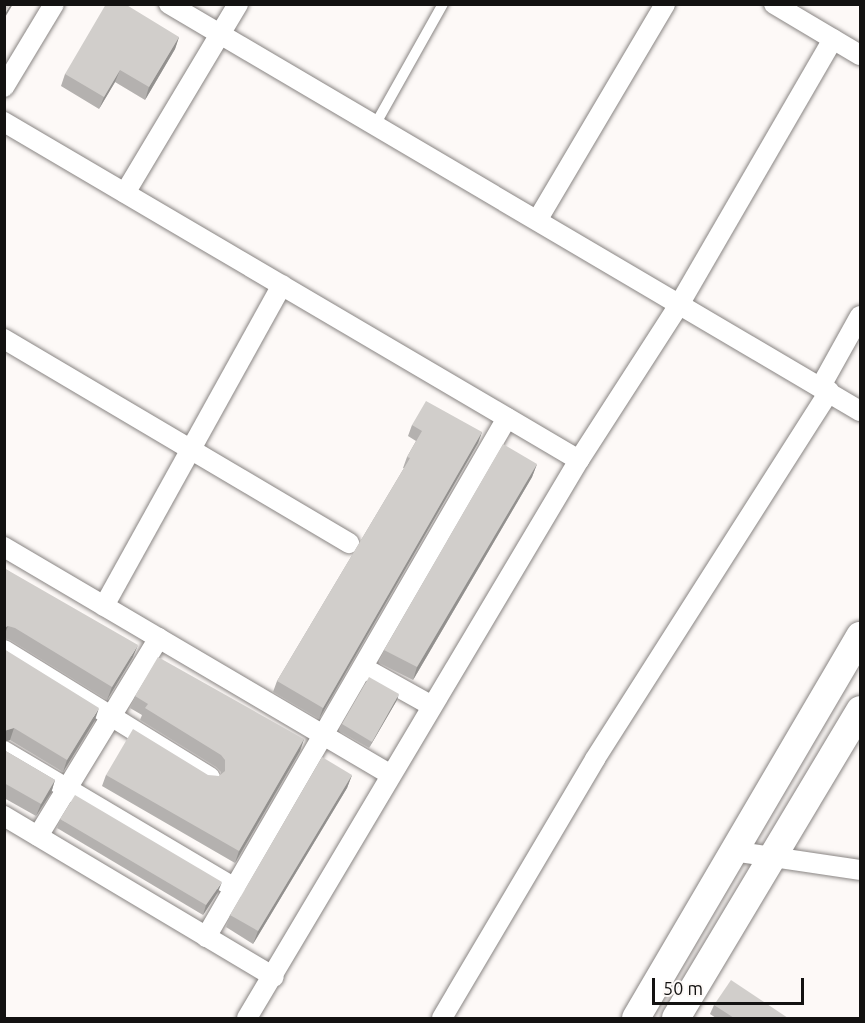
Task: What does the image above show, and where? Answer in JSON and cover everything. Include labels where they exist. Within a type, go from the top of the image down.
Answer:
[{"type":"main road","points":[[636,1018],[861,636]]},
{"type":"main road","points":[[676,1018],[861,710]]},
{"type":"street","points":[[4,87],[54,4]]},
{"type":"street","points":[[169,4],[861,411]]},
{"type":"street","points":[[125,193],[238,4]]},
{"type":"street","points":[[538,219],[665,4]]},
{"type":"street","points":[[774,4],[861,55]]},
{"type":"street","points":[[247,1018],[274,977],[391,775],[579,460],[680,303],[834,39]]},
{"type":"street","points":[[4,122],[579,460]]},
{"type":"street","points":[[104,606],[282,285]]},
{"type":"street","points":[[442,1018],[595,759],[825,388],[861,316]]},
{"type":"street","points":[[4,339],[192,448],[349,543]]},
{"type":"street","points":[[206,937],[325,736],[507,418]]},
{"type":"street","points":[[4,547],[391,775]]},
{"type":"street","points":[[38,836],[159,638]]},
{"type":"street","points":[[4,650],[210,777]]},
{"type":"street","points":[[364,668],[432,706]]},
{"type":"street","points":[[4,751],[235,888]]},
{"type":"street","points":[[4,816],[274,977]]},
{"type":"street","points":[[733,851],[861,870]]},
{"type":"lane","points":[[375,124],[443,4]]},
{"type":"building","points":[[4,4],[11,4],[4,15]]},
{"type":"building","points":[[106,4],[125,4],[179,37],[149,87],[120,70],[104,97],[65,74]]},
{"type":"building","points":[[426,401],[482,432],[323,708],[277,681],[410,458],[407,457],[422,431],[412,425]]},
{"type":"building","points":[[503,444],[537,464],[417,667],[384,650]]},
{"type":"building","points":[[4,568],[138,645],[112,687],[15,628],[8,626],[4,628]]},
{"type":"building","points":[[4,649],[99,708],[67,760],[14,728],[4,731]]},
{"type":"building","points":[[158,657],[304,739],[239,851],[106,775],[133,729],[208,775],[219,776],[225,771],[225,760],[221,755],[145,708],[148,704],[135,696]]},
{"type":"building","points":[[369,677],[399,694],[372,742],[342,724]]},
{"type":"building","points":[[4,750],[55,780],[41,804],[4,783]]},
{"type":"building","points":[[322,757],[352,775],[258,931],[230,915]]},
{"type":"building","points":[[75,795],[222,882],[206,905],[60,819]]},
{"type":"building","points":[[731,980],[788,1018],[734,1018],[714,1005]]}]
